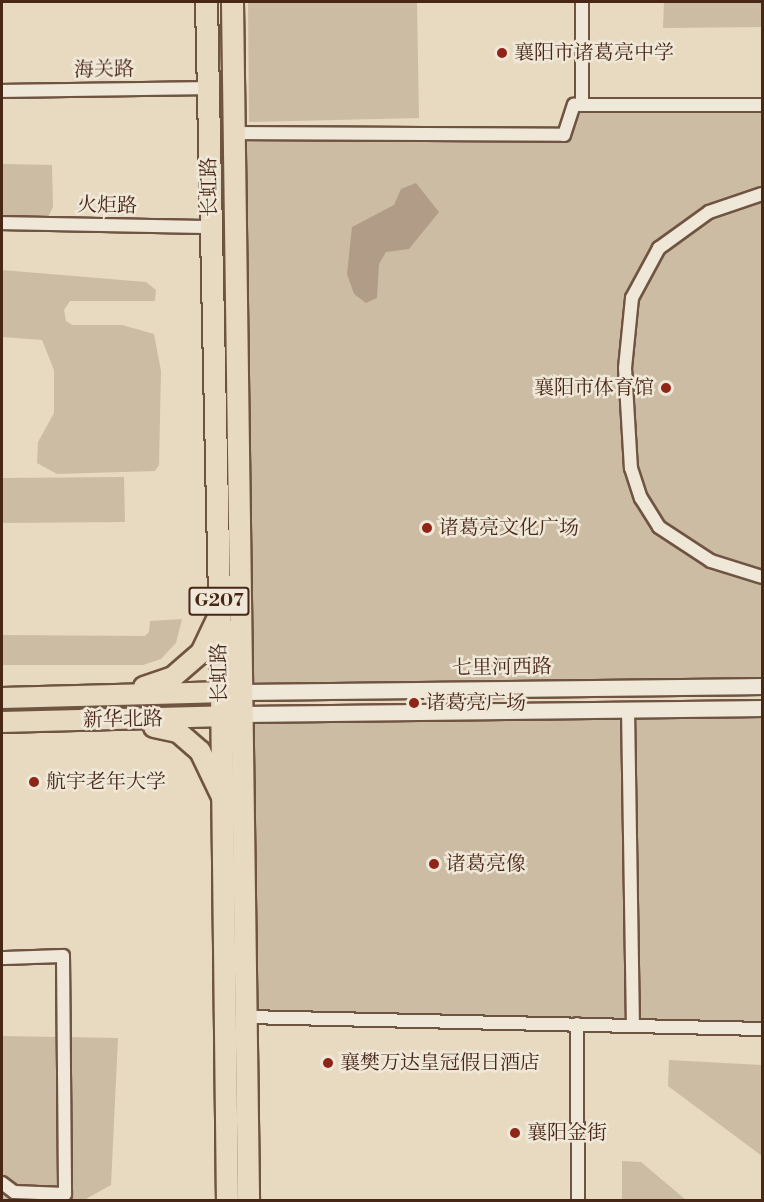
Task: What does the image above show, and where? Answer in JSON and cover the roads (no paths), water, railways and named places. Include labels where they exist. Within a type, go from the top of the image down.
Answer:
[{"type":"highway","name":"长虹路","points":[[206,2],[220,613],[227,1200]]},
{"type":"highway","name":"长虹路","points":[[232,2],[248,1200]]},
{"type":"main road","points":[[125,694],[180,671],[201,653],[220,613]]},
{"type":"main road","name":"新华北路","points":[[2,698],[221,690],[243,692]]},
{"type":"main road","name":"新华北路","points":[[2,722],[221,718],[243,714]]},
{"type":"main road","points":[[125,720],[178,732],[200,751],[222,797]]},
{"type":"street","points":[[582,2],[582,105]]},
{"type":"street","name":"海关路","points":[[2,91],[208,88]]},
{"type":"street","points":[[234,133],[564,135],[574,105],[762,105]]},
{"type":"street","points":[[762,194],[709,212],[660,248],[632,298],[625,368],[631,468],[641,498],[659,527],[711,561],[762,577]]},
{"type":"street","name":"火炬路","points":[[2,223],[211,227]]},
{"type":"street","name":"七里河西路","points":[[243,692],[762,686]]},
{"type":"street","points":[[243,714],[762,708]]},
{"type":"street","points":[[628,709],[633,1025]]},
{"type":"street","points":[[2,958],[63,957],[65,1194],[14,1192],[2,1183]]},
{"type":"street","points":[[246,1017],[762,1029]]},
{"type":"street","points":[[577,1024],[578,1200]]},
{"type":"place","name":"襄阳市诸葛亮中学","points":[[502,53]]},
{"type":"place","name":"襄阳市体育馆","points":[[666,388]]},
{"type":"place","name":"诸葛亮文化广场","points":[[427,528]]},
{"type":"place","name":"诸葛亮广场","points":[[414,703]]},
{"type":"place","name":"航宇老年大学","points":[[34,782]]},
{"type":"place","name":"诸葛亮像","points":[[434,864]]},
{"type":"place","name":"襄樊万达皇冠假日酒店","points":[[328,1063]]},
{"type":"place","name":"襄阳金街","points":[[515,1133]]}]
